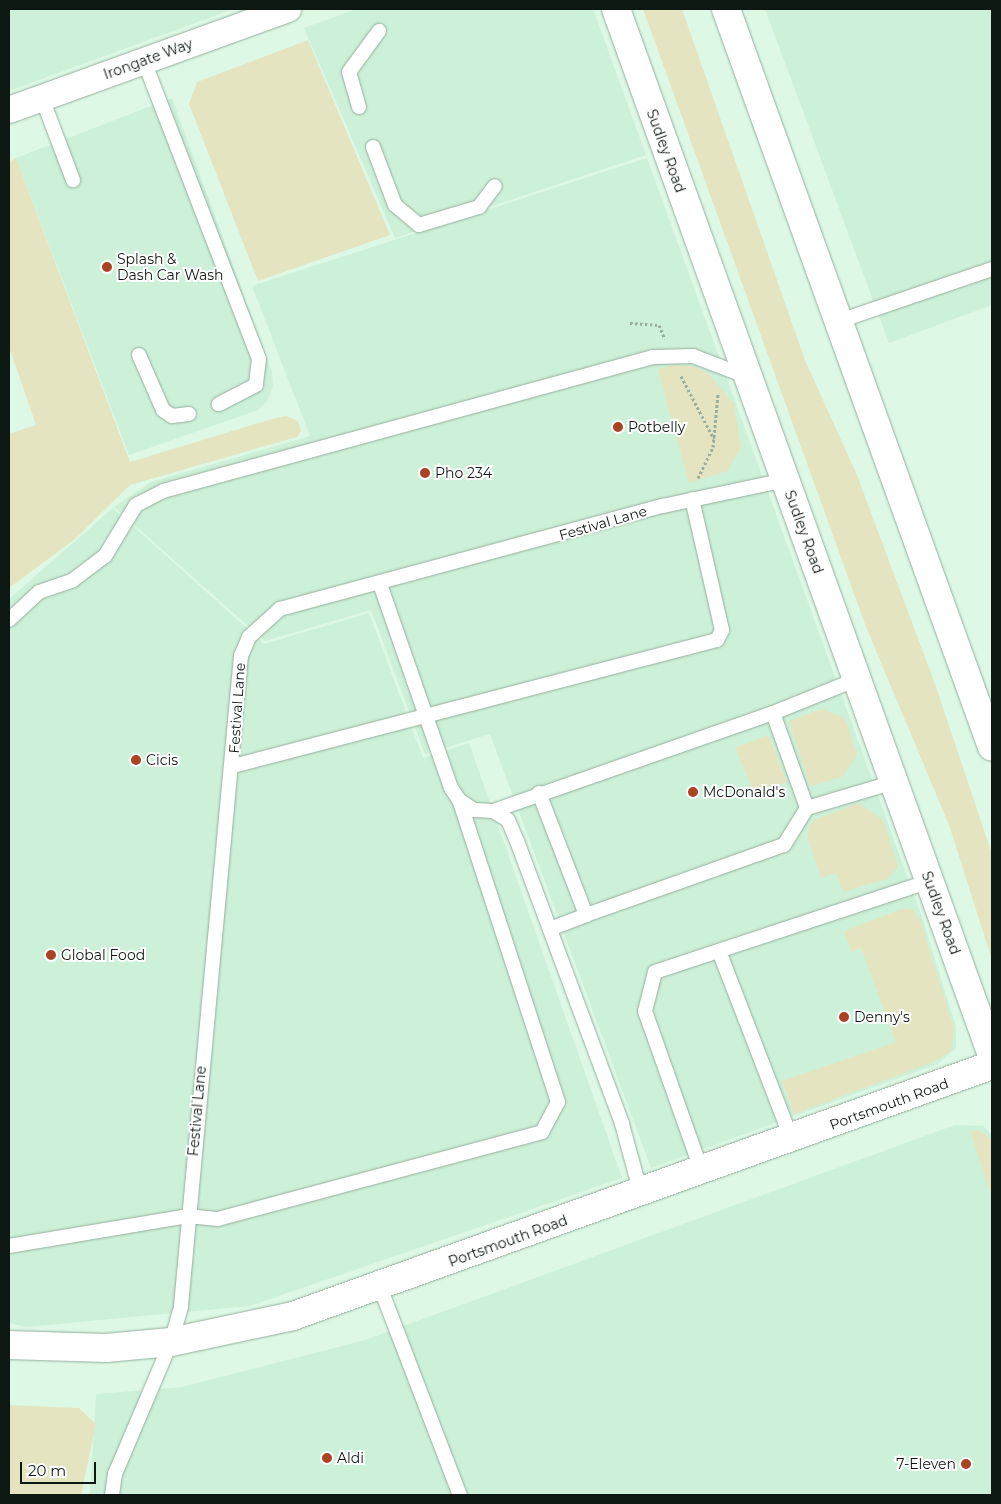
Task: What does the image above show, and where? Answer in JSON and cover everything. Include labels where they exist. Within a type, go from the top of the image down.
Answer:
[{"type":"main road","name":"Sudley Road","points":[[616,9],[992,1055]]},
{"type":"main road","points":[[726,9],[992,747]]},
{"type":"main road","name":"Portsmouth Road","points":[[9,1345],[106,1348],[171,1342],[293,1316],[380,1287],[792,1140],[992,1066]]},
{"type":"street","name":"Irongate Way","points":[[9,110],[144,61],[272,11]]},
{"type":"lane","points":[[359,107],[349,72],[379,31]]},
{"type":"lane","points":[[144,61],[259,359],[256,385],[220,404]]},
{"type":"lane","points":[[42,98],[72,180]]},
{"type":"lane","points":[[373,147],[395,205],[420,225],[479,207],[495,186]]},
{"type":"lane","points":[[839,321],[992,269]]},
{"type":"lane","points":[[138,355],[163,410],[172,416],[189,414]]},
{"type":"lane","points":[[9,620],[38,592],[73,580],[105,556],[136,505],[163,491],[667,355],[692,356],[748,377]]},
{"type":"lane","name":"Festival Lane","points":[[112,1495],[127,1442],[171,1342],[181,1306],[188,1216],[233,766],[241,656],[249,637],[280,609],[692,500],[785,480]]},
{"type":"lane","points":[[233,766],[718,640],[722,630],[692,500]]},
{"type":"lane","points":[[9,1246],[188,1216],[218,1219],[542,1132],[553,1118],[558,1102],[459,800],[425,715],[380,584]]},
{"type":"lane","points":[[493,812],[539,793],[773,713],[857,679]]},
{"type":"lane","points":[[773,713],[807,808]]},
{"type":"lane","points":[[550,928],[784,846],[807,808],[894,782]]},
{"type":"lane","points":[[539,793],[586,915]]},
{"type":"lane","points":[[459,800],[474,810],[493,812],[508,820],[622,1124],[641,1194]]},
{"type":"lane","points":[[702,1172],[645,1011],[655,972],[930,881]]},
{"type":"lane","points":[[719,951],[792,1140]]},
{"type":"lane","points":[[380,1287],[460,1495]]},
{"type":"path","points":[[630,323],[659,325],[667,355],[694,396],[714,440]]},
{"type":"path","points":[[692,500],[714,440],[718,394]]},
{"type":"shaded area","points":[[9,9],[233,9],[9,91]]},
{"type":"shaded area","points":[[356,9],[593,9],[646,155],[395,238],[304,28]]},
{"type":"shaded area","points":[[643,9],[682,9],[805,360],[857,475],[935,684],[992,854],[992,960],[949,825],[866,627]]},
{"type":"shaded area","points":[[765,9],[992,9],[992,305],[889,343]]},
{"type":"shaded area","points":[[308,40],[390,235],[258,281],[189,104],[197,82]]},
{"type":"shaded area","points":[[172,98],[272,372],[273,385],[267,402],[258,410],[129,455],[16,158]]},
{"type":"shaded area","points":[[16,158],[130,462],[286,416],[298,421],[301,431],[297,437],[130,485],[75,539],[9,588],[9,434],[36,425],[9,347],[9,162]]},
{"type":"shaded area","points":[[647,158],[923,920],[956,1027],[956,1048],[938,1064],[651,1168],[490,734],[425,754],[371,610],[265,641],[114,507],[151,482],[310,436],[252,286]]},
{"type":"shaded area","points":[[670,365],[693,366],[709,374],[734,404],[741,448],[727,471],[689,483],[658,370]]},
{"type":"shaded area","points":[[113,508],[264,644],[369,613],[423,758],[469,743],[622,1178],[250,1306],[26,1327],[9,1323],[9,599]]},
{"type":"shaded area","points":[[822,709],[845,718],[857,755],[842,777],[810,786],[789,721]]},
{"type":"shaded area","points":[[768,735],[787,782],[755,795],[735,748]]},
{"type":"shaded area","points":[[859,803],[884,821],[898,867],[887,879],[843,892],[836,873],[821,878],[808,839],[809,827],[814,820]]},
{"type":"shaded area","points":[[902,909],[913,909],[920,919],[954,1029],[951,1051],[934,1062],[794,1114],[782,1081],[896,1042],[861,948],[851,952],[844,931]]},
{"type":"shaded area","points":[[955,1125],[983,1126],[992,1135],[992,1495],[90,1495],[96,1394],[182,1387],[365,1340]]},
{"type":"shaded area","points":[[978,1130],[992,1139],[991,1194],[970,1132]]},
{"type":"shaded area","points":[[9,1405],[79,1408],[96,1424],[81,1495],[9,1495]]},
{"type":"place","name":"Splash & Dash Car Wash","points":[[107,267]]},
{"type":"place","name":"Potbelly","points":[[618,427]]},
{"type":"place","name":"Pho 234","points":[[425,473]]},
{"type":"place","name":"Cicis","points":[[136,760]]},
{"type":"place","name":"McDonald's","points":[[693,792]]},
{"type":"place","name":"Global Food","points":[[51,955]]},
{"type":"place","name":"Denny's","points":[[844,1017]]},
{"type":"place","name":"Aldi","points":[[327,1458]]},
{"type":"place","name":"7-Eleven","points":[[966,1464]]}]
